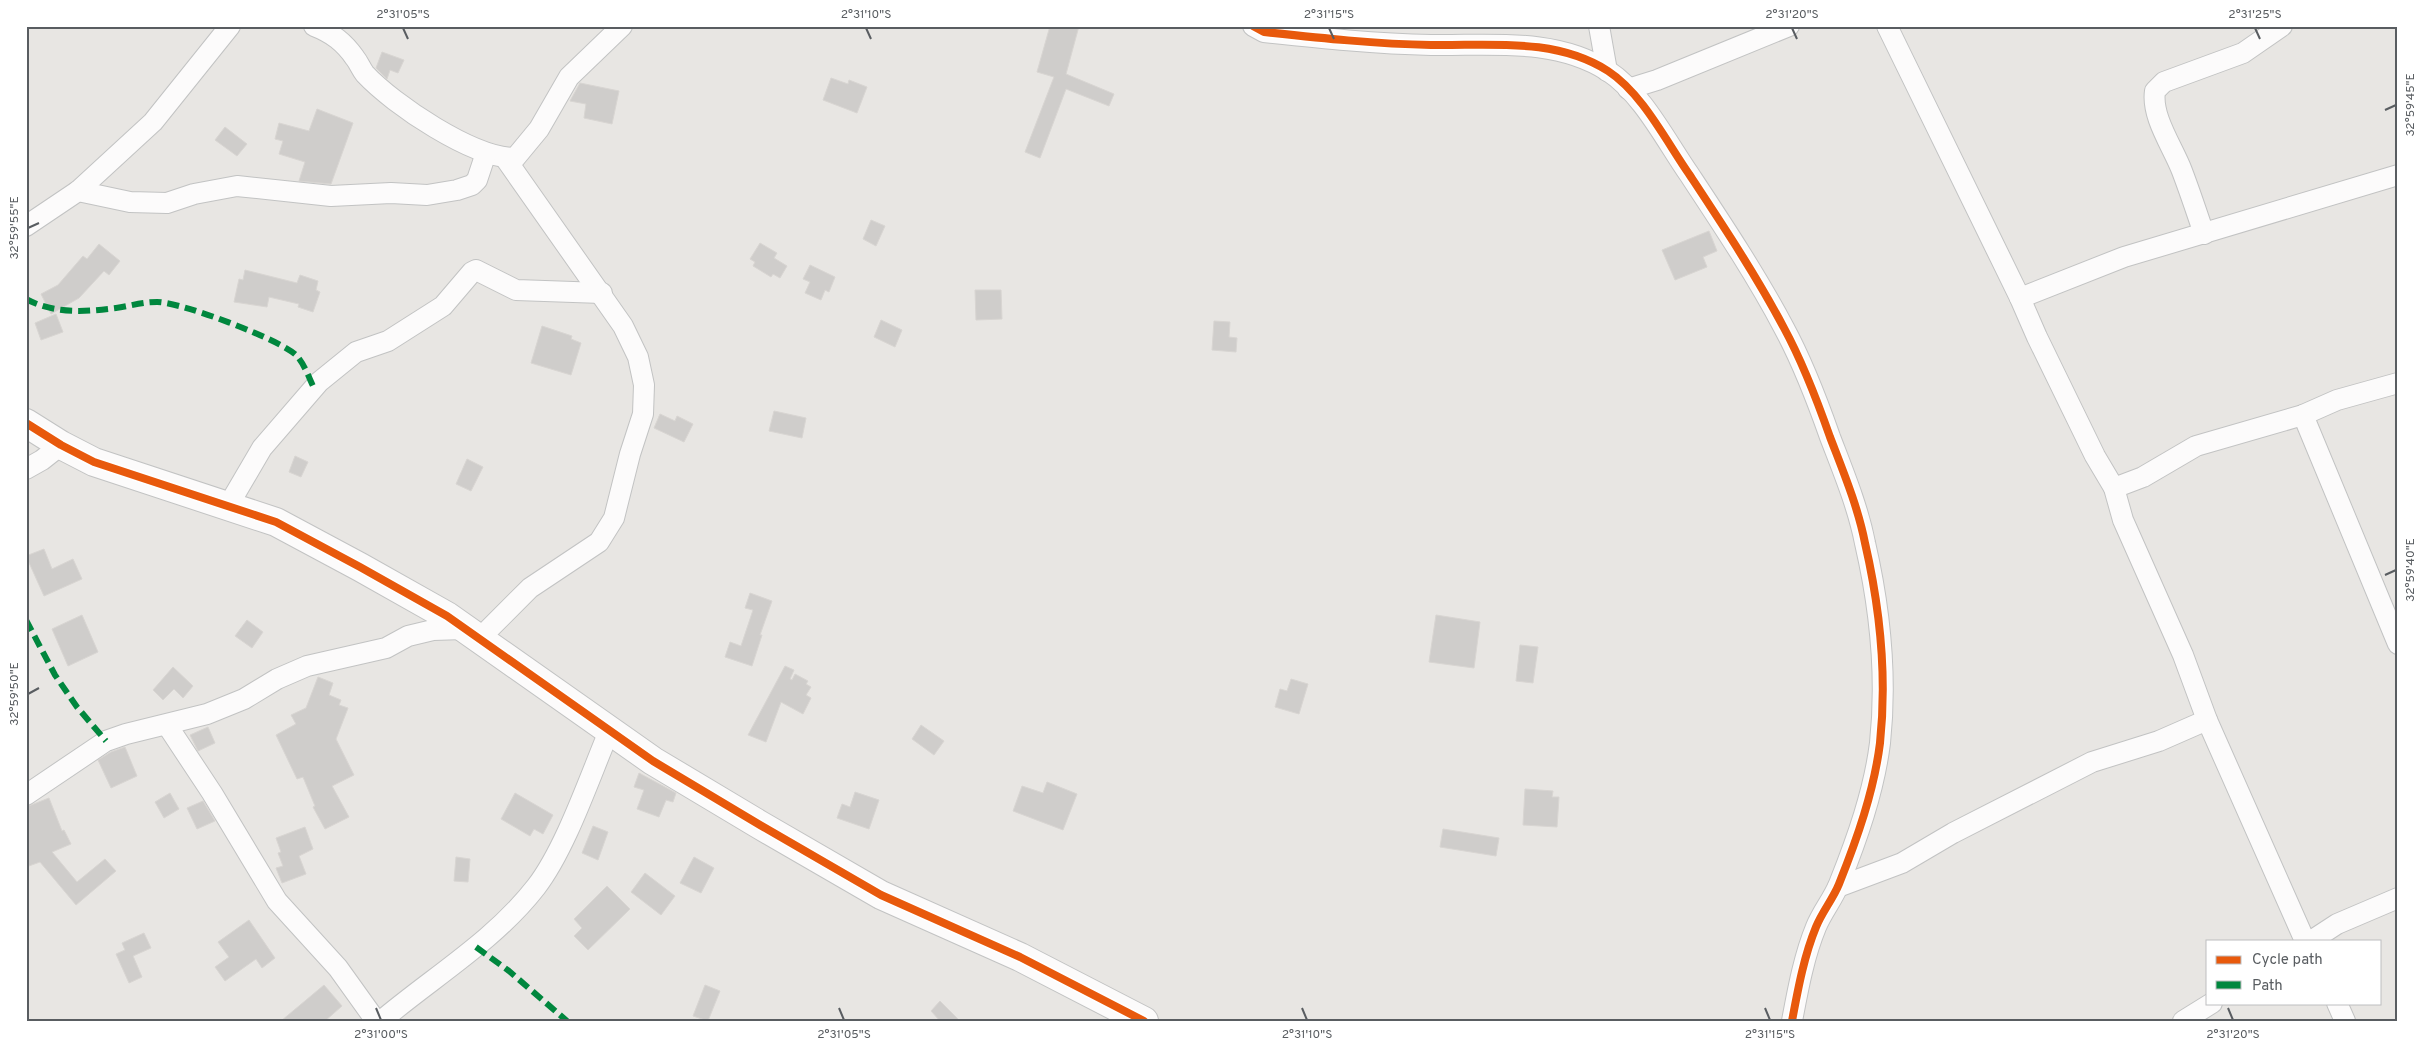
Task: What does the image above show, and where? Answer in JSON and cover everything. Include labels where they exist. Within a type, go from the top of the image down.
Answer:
[{"type":"street","points":[[26,226],[78,190],[153,122],[230,26]]},
{"type":"street","points":[[314,26],[326,30],[342,42],[364,73],[411,112],[474,149],[505,158],[515,158],[526,148],[568,77],[622,26]]},
{"type":"street","points":[[1253,26],[1264,32],[1377,42],[1541,47],[1577,58],[1607,71],[1628,89],[1659,128],[1722,224],[1784,327],[1811,384],[1865,540],[1876,608],[1882,672],[1880,743],[1872,786],[1838,887],[1817,925],[1799,984],[1792,1021]]},
{"type":"street","points":[[1599,26],[1607,71]]},
{"type":"street","points":[[1628,89],[1657,80],[1789,26]]},
{"type":"street","points":[[1887,26],[2020,298],[2036,337],[2091,447],[2114,488],[2123,520],[2183,655],[2207,720],[2305,940]]},
{"type":"street","points":[[2204,234],[2182,171],[2158,116],[2154,98],[2155,91],[2164,82],[2243,54],[2282,26]]},
{"type":"street","points":[[78,190],[130,202],[167,202],[194,194],[237,186],[331,196],[391,193],[428,195],[457,190],[472,185],[476,180],[486,153]]},
{"type":"street","points":[[26,795],[106,741],[126,734],[207,714],[244,699],[277,679],[307,666],[386,648],[408,636],[433,630],[471,634],[530,588],[599,542],[614,518],[630,454],[643,414],[644,385],[638,357],[623,326],[602,293],[568,249],[505,158]]},
{"type":"street","points":[[2020,298],[2124,257],[2398,175]]},
{"type":"street","points":[[228,506],[262,448],[319,382],[356,352],[388,341],[443,306],[472,272],[476,270],[516,290],[602,293]]},
{"type":"street","points":[[2114,488],[2143,477],[2196,446],[2303,415],[2337,400],[2398,384]]},
{"type":"street","points":[[2303,415],[2398,644]]},
{"type":"street","points":[[26,423],[61,445],[94,462],[276,522],[421,601],[654,761],[881,895],[1020,957],[1144,1021]]},
{"type":"street","points":[[26,469],[42,460],[61,445]]},
{"type":"street","points":[[1838,887],[1902,863],[1953,833],[2092,762],[2159,741],[2207,720]]},
{"type":"street","points":[[167,725],[212,793],[277,901],[338,968],[376,1021]]},
{"type":"street","points":[[381,1021],[476,947],[510,917],[537,886],[561,843],[610,729]]},
{"type":"street","points":[[2313,940],[2337,924],[2398,898]]},
{"type":"street","points":[[2183,1021],[2210,1004]]},
{"type":"street","points":[[2337,1004],[2345,1021]]},
{"type":"building","points":[[1050,26],[1079,26],[1066,74],[1114,94],[1109,106],[1066,89],[1040,158],[1025,152],[1054,77],[1037,72]]},
{"type":"building","points":[[382,52],[404,60],[398,73],[390,70],[387,79],[376,68]]},
{"type":"building","points":[[831,78],[848,84],[849,80],[867,87],[857,113],[823,100]]},
{"type":"building","points":[[580,83],[619,91],[612,124],[584,118],[586,104],[570,101]]},
{"type":"building","points":[[317,109],[353,123],[331,184],[299,181],[305,162],[279,154],[283,141],[275,139],[279,123],[309,131]]},
{"type":"building","points":[[225,127],[247,144],[237,156],[215,140]]},
{"type":"building","points":[[871,220],[885,226],[876,246],[863,239]]},
{"type":"building","points":[[1709,231],[1717,251],[1703,257],[1707,267],[1675,280],[1662,250]]},
{"type":"building","points":[[760,243],[777,253],[774,258],[787,266],[780,278],[773,274],[771,277],[753,266],[755,262],[750,259]]},
{"type":"building","points":[[99,244],[120,261],[109,275],[104,271],[79,298],[51,314],[41,294],[58,285],[83,256],[87,259]]},
{"type":"building","points":[[810,265],[835,277],[829,292],[825,290],[821,300],[805,293],[810,282],[803,279]]},
{"type":"building","points":[[245,270],[297,283],[300,275],[318,281],[316,290],[320,292],[313,312],[298,307],[299,304],[269,297],[267,307],[234,302],[239,279],[243,280]]},
{"type":"building","points":[[975,290],[1001,290],[1002,319],[976,320]]},
{"type":"building","points":[[56,314],[63,332],[41,340],[35,323]]},
{"type":"building","points":[[881,320],[902,330],[895,347],[874,337]]},
{"type":"building","points":[[1214,321],[1230,322],[1229,337],[1237,338],[1236,352],[1212,350]]},
{"type":"building","points":[[542,326],[572,336],[571,339],[581,343],[571,375],[531,363]]},
{"type":"building","points":[[774,411],[806,418],[802,438],[769,431]]},
{"type":"building","points":[[660,414],[675,421],[677,416],[693,424],[684,442],[654,428]]},
{"type":"building","points":[[295,456],[308,462],[301,477],[289,472]]},
{"type":"building","points":[[467,459],[483,467],[471,491],[456,484]]},
{"type":"building","points":[[44,549],[52,569],[73,559],[82,579],[44,596],[26,556]]},
{"type":"building","points":[[750,593],[772,601],[752,666],[725,657],[730,642],[741,646],[753,610],[745,608]]},
{"type":"building","points":[[82,615],[98,652],[68,666],[52,629]]},
{"type":"building","points":[[1436,615],[1480,622],[1474,668],[1429,662]]},
{"type":"building","points":[[247,620],[263,632],[252,648],[235,636]]},
{"type":"building","points":[[1520,645],[1538,647],[1533,683],[1516,681]]},
{"type":"building","points":[[785,666],[794,670],[790,679],[792,680],[795,674],[808,681],[806,684],[811,687],[806,695],[811,698],[803,714],[781,702],[766,742],[748,735]]},
{"type":"building","points":[[173,667],[193,686],[183,698],[174,689],[163,700],[153,690]]},
{"type":"building","points":[[318,677],[333,683],[329,695],[341,700],[339,705],[348,708],[336,739],[354,775],[332,786],[349,817],[325,829],[313,807],[315,806],[303,777],[297,779],[276,735],[296,724],[291,715],[306,708]]},
{"type":"building","points":[[1291,679],[1308,684],[1299,714],[1275,707],[1280,689],[1287,691]]},
{"type":"building","points":[[921,725],[944,741],[934,755],[912,739]]},
{"type":"building","points":[[208,727],[215,743],[198,751],[190,735]]},
{"type":"building","points":[[125,747],[137,776],[111,788],[98,760],[111,752]]},
{"type":"building","points":[[639,773],[676,793],[673,802],[666,800],[659,817],[637,809],[644,790],[634,787]]},
{"type":"building","points":[[1047,782],[1077,794],[1063,830],[1013,811],[1022,786],[1043,793]]},
{"type":"building","points":[[1525,789],[1553,791],[1552,797],[1559,797],[1557,827],[1523,825]]},
{"type":"building","points":[[855,792],[879,800],[869,829],[837,818],[842,804],[850,807]]},
{"type":"building","points":[[170,793],[179,809],[164,818],[155,802]]},
{"type":"building","points":[[515,793],[553,815],[543,834],[534,829],[530,836],[501,819]]},
{"type":"building","points":[[49,798],[62,831],[64,830],[71,844],[52,852],[77,882],[105,859],[116,871],[76,905],[40,862],[26,867],[26,807]]},
{"type":"building","points":[[203,801],[215,821],[197,829],[187,808]]},
{"type":"building","points":[[593,826],[608,832],[598,860],[582,853]]},
{"type":"building","points":[[305,827],[313,849],[299,856],[306,874],[282,883],[276,868],[283,866],[278,853],[281,852],[276,838]]},
{"type":"building","points":[[1443,829],[1499,838],[1496,856],[1440,847]]},
{"type":"building","points":[[456,857],[470,859],[468,882],[454,881]]},
{"type":"building","points":[[694,857],[714,868],[701,893],[680,883]]},
{"type":"building","points":[[645,873],[675,896],[661,915],[631,892]]},
{"type":"building","points":[[607,886],[630,909],[588,950],[574,936],[582,928],[574,919]]},
{"type":"building","points":[[249,920],[275,958],[262,968],[256,959],[225,981],[215,967],[229,957],[218,942]]},
{"type":"building","points":[[144,933],[151,948],[133,956],[142,977],[129,983],[116,954],[125,950],[122,943]]},
{"type":"building","points":[[324,985],[342,1006],[325,1021],[281,1021]]},
{"type":"building","points":[[705,985],[720,991],[708,1021],[693,1016]]},
{"type":"building","points":[[940,1001],[960,1021],[940,1021],[931,1011]]},
{"type":"marked path","points":[[26,299],[37,304],[70,311],[116,308],[157,302],[186,308],[229,322],[286,348],[299,358],[314,388]]},
{"type":"marked path","points":[[26,620],[55,675],[77,707],[106,741]]},
{"type":"marked path","points":[[476,947],[509,971],[567,1021]]},
{"type":"cycle path","points":[[1253,26],[1264,32],[1369,42],[1544,48],[1588,60],[1608,71],[1632,92],[1653,118],[1738,250],[1784,328],[1815,395],[1850,489],[1862,530],[1875,592],[1881,643],[1883,693],[1880,743],[1874,779],[1858,832],[1839,884],[1818,921],[1808,949],[1792,1021]]},
{"type":"cycle path","points":[[26,423],[61,445],[94,462],[276,522],[447,616],[653,761],[881,895],[1020,957],[1144,1021]]}]
